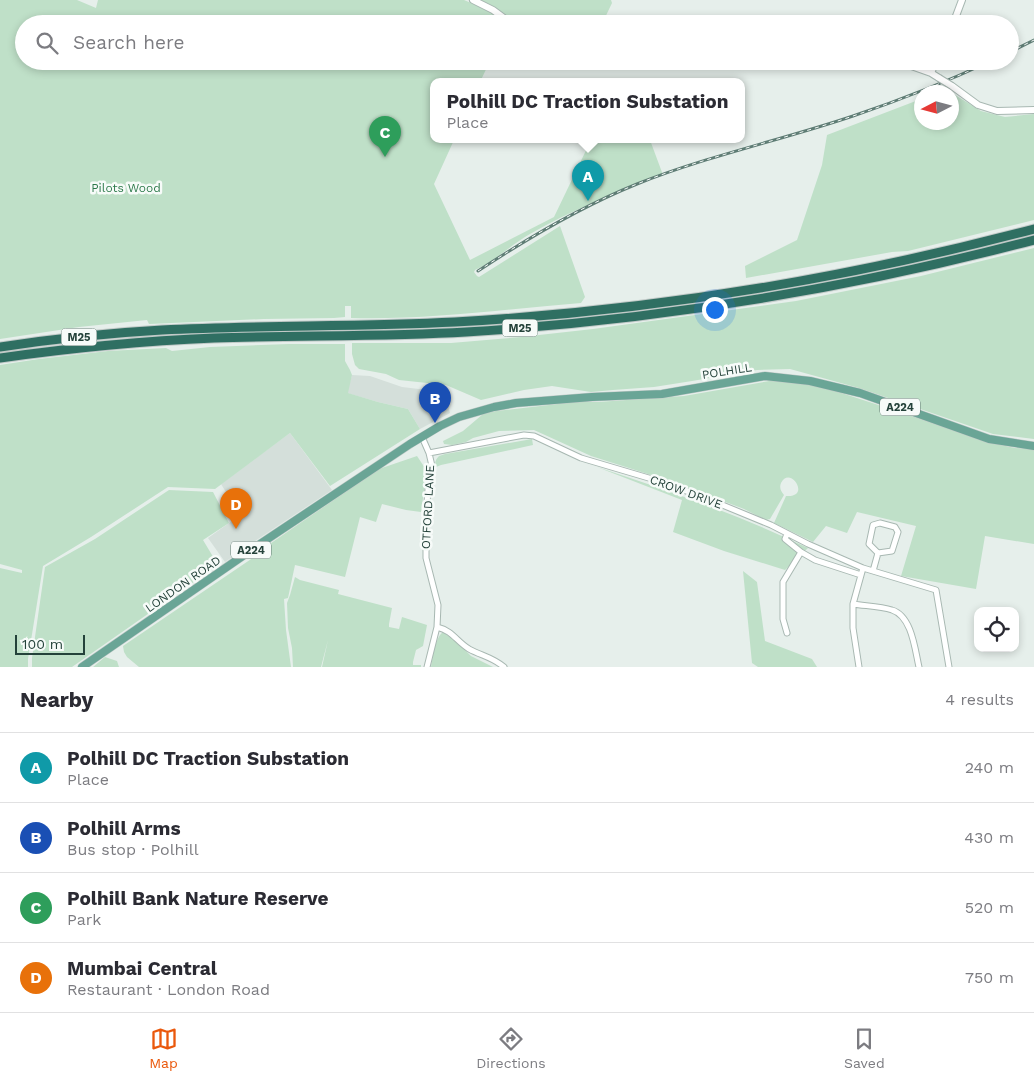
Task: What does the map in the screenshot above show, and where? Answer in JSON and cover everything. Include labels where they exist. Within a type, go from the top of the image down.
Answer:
[{"type":"highway","name":"M25","points":[[0,348],[83,336],[158,330],[432,323],[625,307],[712,296],[818,278],[947,251],[1034,229]]},
{"type":"highway","name":"M25","points":[[0,358],[139,342],[215,338],[435,334],[635,317],[737,303],[852,282],[1034,240]]},
{"type":"main road","name":"POLHILL","points":[[422,437],[440,426],[468,414],[516,403],[662,394],[765,376],[810,381],[860,393],[989,438],[1034,446]]},
{"type":"main road","name":"LONDON ROAD","points":[[82,667],[349,483],[422,437]]},
{"type":"street","points":[[473,0],[500,15]]},
{"type":"street","points":[[956,15],[962,0]]},
{"type":"street","points":[[922,70],[940,78],[978,105],[997,111],[1034,110]]},
{"type":"street","name":"CROW DRIVE","points":[[429,453],[524,435],[534,436],[581,458],[652,479],[703,497],[771,525],[808,544],[863,568],[936,590],[950,667]]},
{"type":"street","name":"OTFORD LANE","points":[[422,437],[432,466],[428,493],[426,558],[438,605],[437,627],[427,667]]},
{"type":"street","points":[[880,522],[895,527],[898,532],[892,551],[878,553],[869,544],[873,525],[880,522]]},
{"type":"street","points":[[788,534],[786,539],[801,552],[815,560],[861,575]]},
{"type":"street","points":[[787,633],[783,619],[783,582],[801,552]]},
{"type":"street","points":[[872,571],[878,553]]},
{"type":"street","points":[[859,667],[853,628],[853,604],[863,568]]},
{"type":"street","points":[[853,604],[893,610],[904,620],[912,634],[919,667]]},
{"type":"street","points":[[437,627],[452,634],[468,648],[496,660],[504,667]]},
{"type":"shaded area","points":[[352,375],[370,376],[402,387],[444,392],[450,413],[420,429],[408,409],[347,393]]},
{"type":"shaded area","points":[[290,433],[332,490],[225,562],[208,538],[241,517],[221,484]]},
{"type":"green space","name":"Pilots Wood","points":[[0,0],[77,0],[96,8],[98,0],[464,0],[490,11],[496,15],[15,15],[15,70],[486,70],[482,78],[430,78],[430,143],[453,143],[434,184],[470,260],[554,217],[590,143],[651,143],[663,175],[595,202],[546,225],[523,238],[474,272],[479,277],[560,226],[585,297],[581,303],[438,316],[380,318],[351,318],[351,306],[345,306],[345,317],[149,324],[147,320],[79,327],[0,339]]},
{"type":"green space","points":[[481,0],[611,0],[612,3],[606,15],[505,15]]},
{"type":"green space","points":[[959,97],[981,111],[1005,117],[1034,114],[1034,220],[908,251],[892,252],[746,278],[745,266],[797,240],[822,165],[827,135],[914,102],[914,130],[959,130]]},
{"type":"green space","points":[[1034,248],[1034,439],[993,434],[859,388],[790,369],[757,370],[654,387],[591,392],[552,386],[481,400],[446,385],[399,380],[386,374],[359,369],[355,365],[352,354],[352,343],[451,343],[521,337],[796,301],[921,276]]},
{"type":"green space","points":[[345,344],[345,361],[352,375],[348,393],[408,409],[420,429],[330,486],[290,433],[215,489],[168,487],[43,566],[28,667],[0,667],[0,568],[22,573],[22,570],[0,564],[0,365],[108,351],[166,348],[172,351],[210,347]]},
{"type":"green space","points":[[775,380],[820,386],[987,442],[1015,448],[1034,449],[1034,544],[985,536],[976,589],[901,576],[916,526],[857,512],[847,533],[826,526],[813,542],[774,523],[786,496],[794,495],[797,492],[797,484],[789,478],[785,478],[781,483],[780,486],[784,495],[770,519],[766,520],[744,509],[670,481],[591,456],[534,430],[499,431],[452,445],[444,444],[443,441],[463,431],[483,414],[496,411],[575,402],[684,396]]},
{"type":"green space","points":[[532,439],[533,445],[435,466],[438,457],[445,454]]},
{"type":"green space","points":[[417,456],[427,471],[421,512],[382,504],[376,522],[360,517],[345,577],[295,565],[288,598],[284,599],[291,667],[139,667],[127,657],[123,646],[257,555],[258,552],[379,469]]},
{"type":"green space","points":[[597,467],[730,514],[808,548],[785,570],[724,551],[673,532],[682,500]]},
{"type":"green space","points":[[169,490],[213,492],[229,523],[203,540],[218,565],[72,667],[32,667],[45,567],[95,539]]},
{"type":"green space","points":[[743,571],[757,582],[765,641],[812,659],[817,667],[758,667],[752,663]]},
{"type":"green space","points":[[295,577],[339,590],[338,594],[392,608],[389,627],[399,629],[402,617],[427,625],[423,646],[416,650],[413,662],[413,665],[421,665],[421,667],[322,667],[328,640],[321,667],[293,667],[287,603]]},
{"type":"green space","points":[[443,632],[471,656],[493,667],[431,667],[436,643]]},
{"type":"green space","points":[[105,657],[117,661],[119,667],[93,667]]},
{"type":"railway","points":[[1019,48],[1034,40]]},
{"type":"railway","points":[[478,271],[555,224],[637,184],[690,165],[871,110],[970,70]]},
{"type":"place","name":"Polhill Bank Nature Reserve","points":[[385,157]]},
{"type":"place","name":"Polhill DC Traction Substation","points":[[588,201]]},
{"type":"place","name":"Polhill Arms","points":[[435,423]]},
{"type":"place","name":"Mumbai Central","points":[[236,529]]}]
